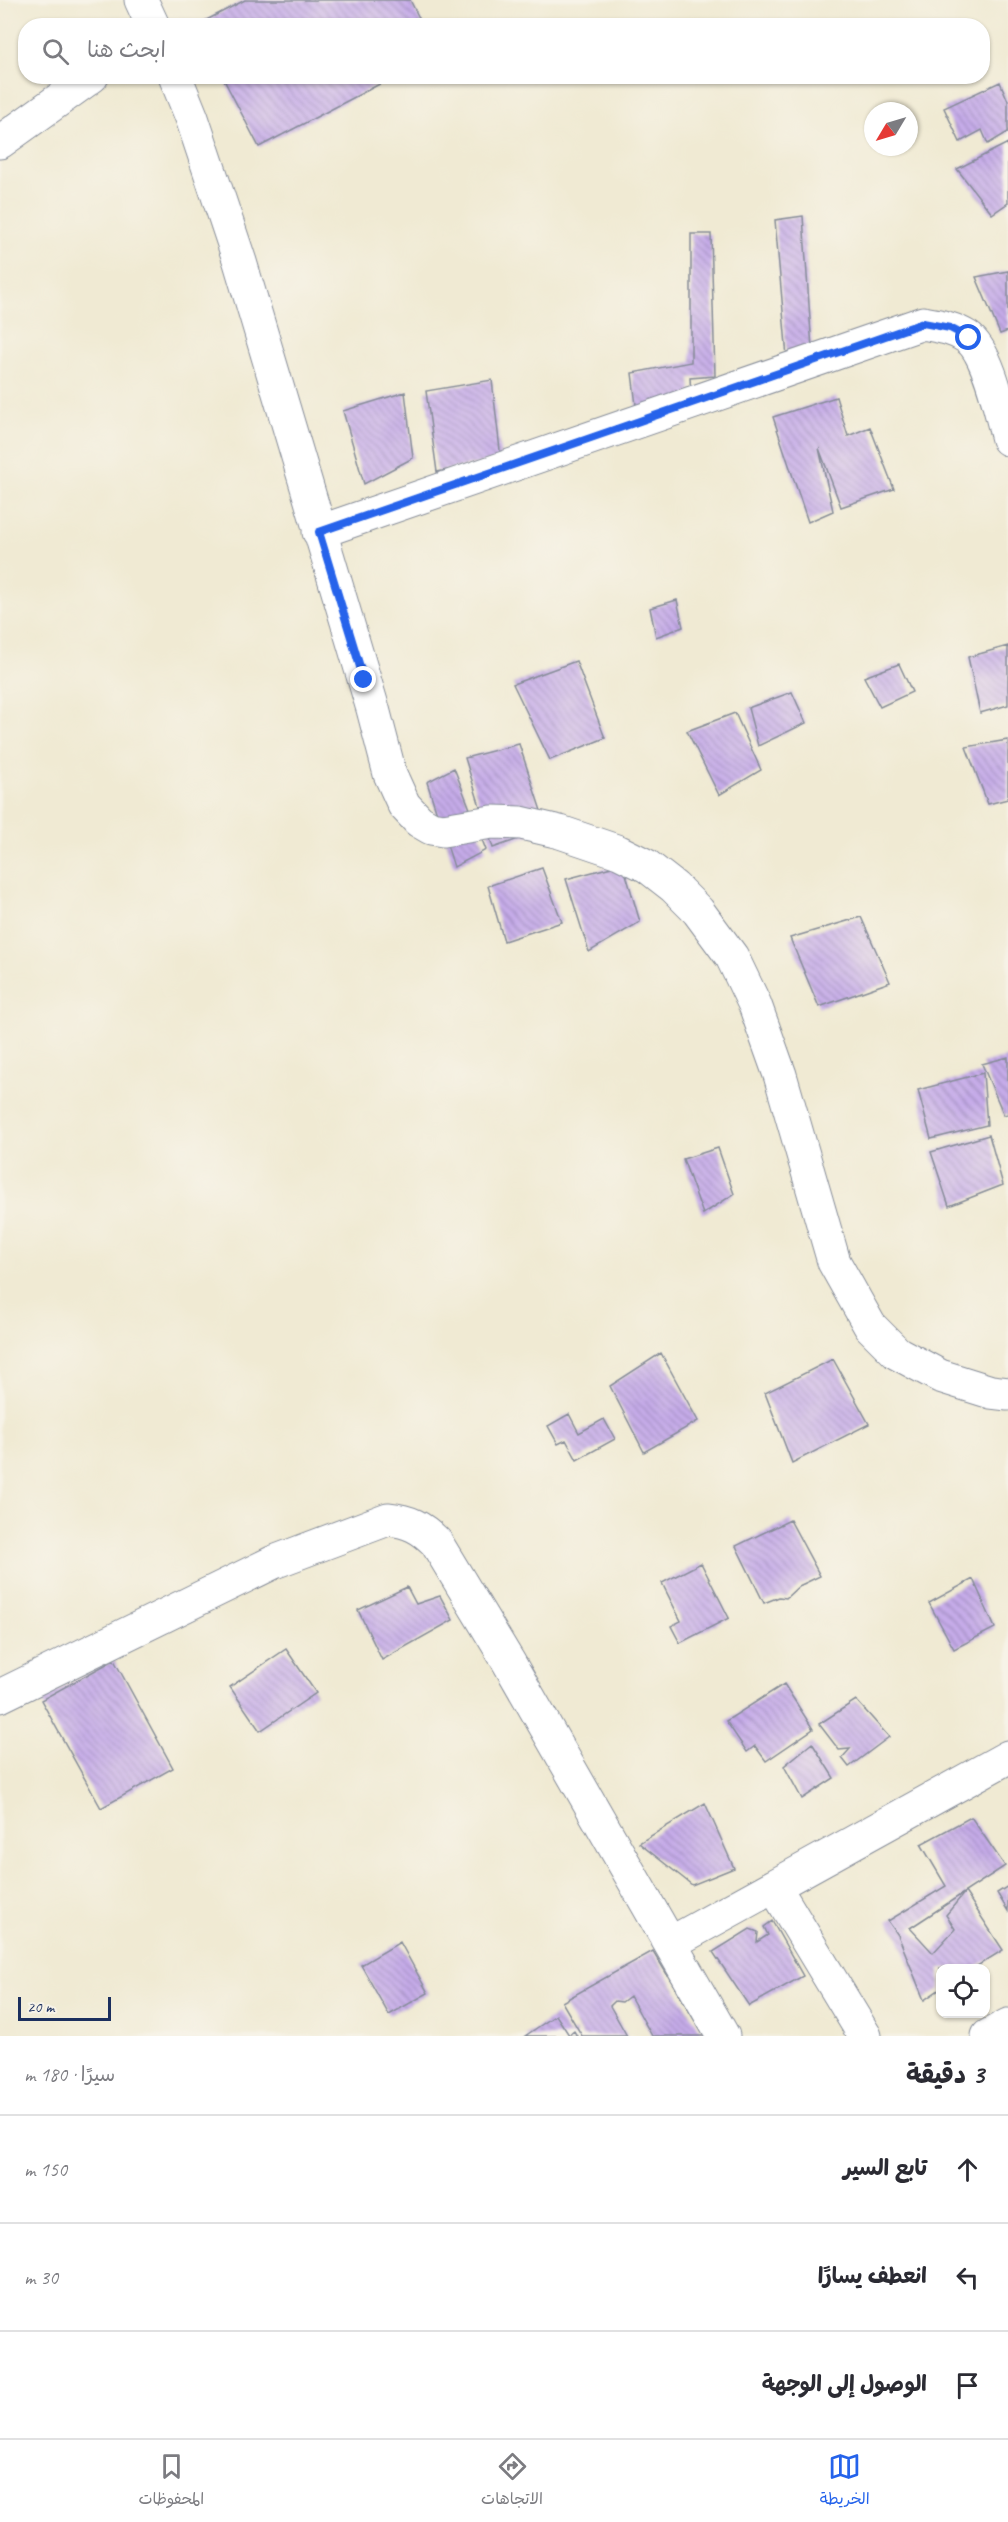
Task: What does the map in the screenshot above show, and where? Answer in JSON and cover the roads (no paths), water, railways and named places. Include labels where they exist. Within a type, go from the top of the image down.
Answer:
[{"type":"street","points":[[141,0],[149,18]]},
{"type":"street","points":[[0,142],[81,84]]},
{"type":"street","points":[[178,84],[192,118],[240,262],[373,709],[390,774],[404,805],[419,821],[431,828],[443,830],[492,822],[521,823],[560,832],[619,852],[647,866],[674,887],[698,911],[732,957],[755,1005],[780,1075],[834,1262],[870,1326],[897,1353],[940,1376],[1002,1401]]},
{"type":"street","points":[[319,532],[923,323],[950,328],[969,338],[990,373],[1008,440]]},
{"type":"street","points":[[0,1696],[274,1562],[388,1519],[402,1520],[420,1527],[436,1542],[456,1572],[723,2036]]},
{"type":"street","points":[[671,1943],[1008,1757]]},
{"type":"street","points":[[774,1886],[864,2036]]},
{"type":"street","points":[[988,2036],[1008,2025]]}]
